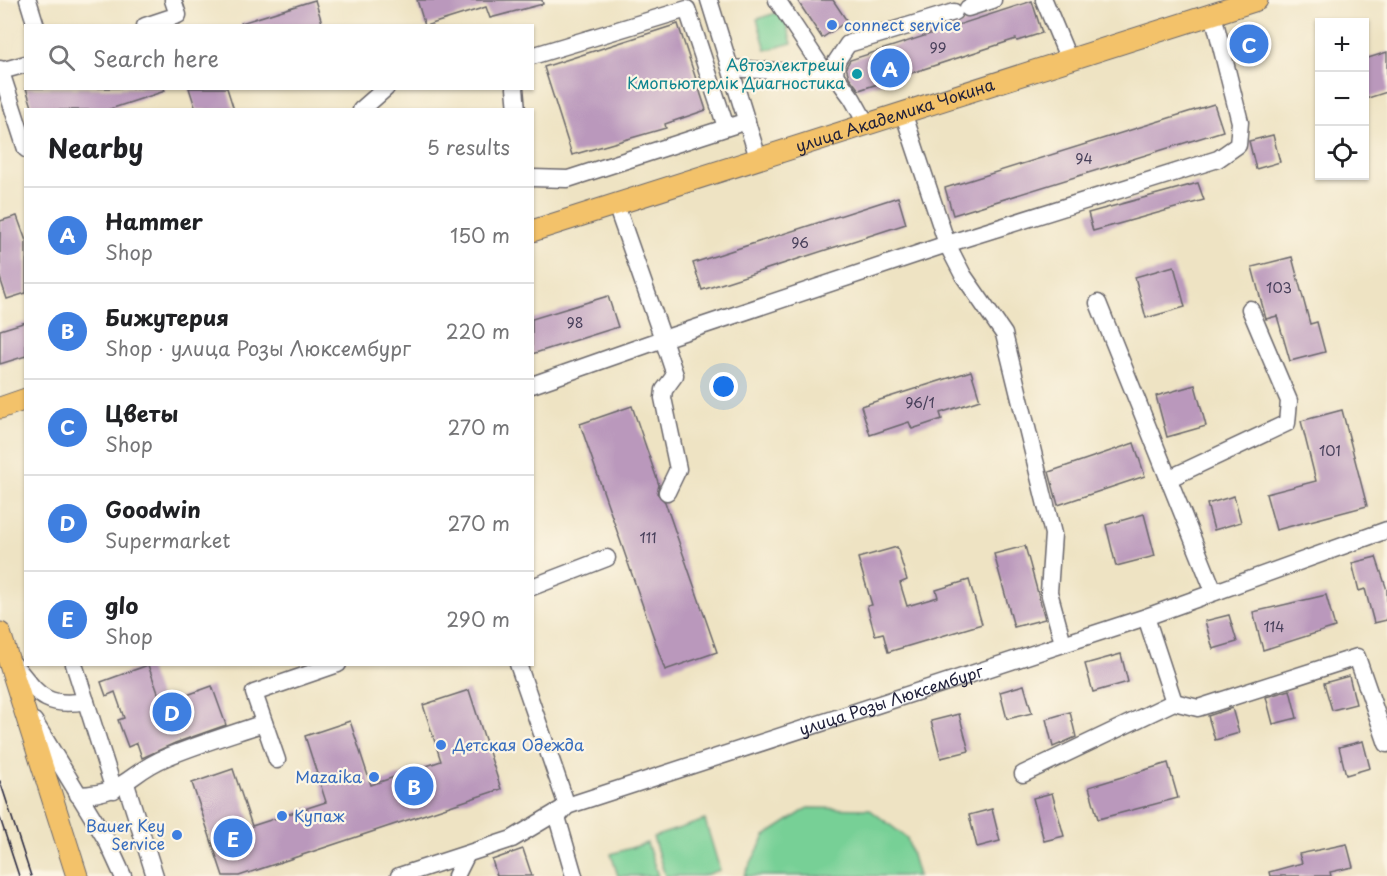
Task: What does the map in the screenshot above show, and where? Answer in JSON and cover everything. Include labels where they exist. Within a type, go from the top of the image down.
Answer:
[{"type":"main road","name":"улица Академика Чокина","points":[[534,230],[1257,0]]},
{"type":"main road","points":[[0,408],[24,400]]},
{"type":"main road","points":[[0,633],[77,876]]},
{"type":"street","points":[[28,0],[35,24]]},
{"type":"street","points":[[151,24],[178,15],[173,0]]},
{"type":"street","points":[[709,0],[759,158]]},
{"type":"street","points":[[777,0],[830,74],[852,98],[866,123]]},
{"type":"street","points":[[830,74],[848,44],[993,0]]},
{"type":"street","points":[[1044,0],[1069,60]]},
{"type":"street","points":[[534,55],[687,9],[726,127]]},
{"type":"street","points":[[534,384],[947,244],[1218,159],[1238,145],[1240,122],[1213,14]]},
{"type":"street","points":[[705,62],[729,62],[830,74]]},
{"type":"street","points":[[24,64],[0,70],[24,143]]},
{"type":"street","points":[[363,108],[384,90]]},
{"type":"street","points":[[515,90],[517,108]]},
{"type":"street","points":[[903,112],[947,244],[963,275],[1004,334],[1053,534],[1049,592],[1063,643]]},
{"type":"street","points":[[534,178],[568,179],[747,121]]},
{"type":"street","points":[[616,205],[673,362],[675,375],[664,390],[663,398],[678,468],[667,492]]},
{"type":"street","points":[[1098,303],[1214,592]]},
{"type":"street","points":[[1168,479],[1287,423],[1289,401],[1250,309]]},
{"type":"street","name":"улица Розы Люксембург","points":[[399,876],[466,856],[512,839],[567,806],[1146,617],[1387,530]]},
{"type":"street","points":[[534,586],[607,558]]},
{"type":"street","points":[[1146,617],[1174,702]]},
{"type":"street","points":[[7,656],[43,698],[63,705],[86,701]]},
{"type":"street","points":[[1023,774],[1174,702],[1198,708],[1357,657],[1387,744]]},
{"type":"street","points":[[76,666],[86,701],[155,876]]},
{"type":"street","points":[[277,760],[254,693],[332,666]]},
{"type":"street","points":[[519,666],[567,806],[557,817],[574,876]]},
{"type":"street","points":[[19,697],[107,841],[123,876]]},
{"type":"street","points":[[78,795],[120,787],[141,771],[167,757],[264,723]]},
{"type":"street","points":[[456,876],[466,856]]},
{"type":"green space","points":[[782,11],[792,43],[766,50],[757,19]]},
{"type":"green space","points":[[808,808],[869,809],[907,838],[918,876],[744,876],[765,836]]},
{"type":"green space","points":[[705,820],[720,870],[702,876],[665,876],[653,837]]},
{"type":"green space","points":[[647,843],[658,876],[618,876],[611,854]]},
{"type":"building","points":[[315,0],[322,24],[241,24]]},
{"type":"building","points":[[417,0],[542,0],[543,4],[490,18],[486,7],[431,24],[424,24]]},
{"type":"building","points":[[797,0],[833,0],[847,21],[822,38]]},
{"type":"building","points":[[1032,1],[1042,33],[1017,41],[1016,39],[859,90],[849,77],[846,67],[850,60]]},
{"type":"building","points":[[678,24],[706,110],[665,124],[666,128],[572,155],[544,67]]},
{"type":"building","points":[[1387,52],[1387,92],[1369,98],[1369,72],[1369,58]]},
{"type":"building","points":[[27,90],[165,91],[113,108],[32,108]]},
{"type":"building","points":[[190,90],[228,90],[233,108],[195,108]]},
{"type":"building","points":[[1214,104],[1223,131],[953,215],[945,188]]},
{"type":"building","points":[[1273,135],[1280,162],[1256,169],[1249,141]]},
{"type":"building","points":[[1198,183],[1204,200],[1093,231],[1088,213]]},
{"type":"building","points":[[898,197],[906,224],[702,290],[693,263]]},
{"type":"building","points":[[17,216],[24,235],[24,294],[7,299],[0,278],[0,221]]},
{"type":"building","points":[[1292,257],[1310,324],[1317,322],[1325,352],[1290,361],[1277,316],[1266,319],[1252,267]]},
{"type":"building","points":[[1174,266],[1185,307],[1146,318],[1135,277]]},
{"type":"building","points":[[608,296],[618,327],[534,353],[534,318]]},
{"type":"building","points":[[24,323],[24,357],[0,364],[0,330]]},
{"type":"building","points":[[971,371],[980,400],[940,413],[942,419],[912,429],[909,422],[870,435],[861,406]]},
{"type":"building","points":[[1195,385],[1206,426],[1167,437],[1156,396]]},
{"type":"building","points":[[632,406],[659,485],[657,493],[665,502],[717,652],[665,670],[580,424]]},
{"type":"building","points":[[1342,410],[1367,506],[1276,530],[1266,494],[1316,481],[1301,421]]},
{"type":"building","points":[[1134,443],[1145,476],[1058,505],[1049,472]]},
{"type":"building","points":[[1234,496],[1241,522],[1214,530],[1207,504]]},
{"type":"building","points":[[1144,514],[1155,556],[1116,566],[1106,525]]},
{"type":"building","points":[[1025,546],[1045,619],[1014,627],[994,554]]},
{"type":"building","points":[[897,547],[907,580],[900,583],[907,606],[938,597],[936,590],[969,580],[982,624],[888,652],[883,633],[875,635],[867,606],[872,605],[858,558]]},
{"type":"building","points":[[1376,557],[1387,590],[1387,620],[1374,623],[1365,589],[1359,591],[1352,563]]},
{"type":"building","points":[[1326,595],[1335,627],[1263,650],[1253,612]]},
{"type":"building","points":[[1229,615],[1237,642],[1213,649],[1205,621]]},
{"type":"building","points":[[1121,654],[1128,682],[1093,692],[1085,664]]},
{"type":"building","points":[[148,666],[162,704],[212,686],[226,725],[175,743],[142,758],[137,743],[128,747],[118,720],[124,718],[115,692],[106,696],[101,682]]},
{"type":"building","points":[[1349,676],[1356,704],[1332,710],[1324,683]]},
{"type":"building","points":[[1024,685],[1032,713],[1007,719],[1000,692]]},
{"type":"building","points":[[469,690],[501,789],[239,876],[223,876],[192,783],[233,769],[252,826],[326,802],[305,736],[350,721],[371,785],[441,761],[423,705]]},
{"type":"building","points":[[1290,690],[1297,718],[1273,724],[1266,697]]},
{"type":"building","points":[[1232,708],[1239,733],[1215,740],[1208,716]]},
{"type":"building","points":[[1070,712],[1076,737],[1053,747],[1046,719]]},
{"type":"building","points":[[959,714],[969,751],[941,758],[931,721]]},
{"type":"building","points":[[1363,741],[1370,768],[1346,775],[1339,747]]},
{"type":"building","points":[[1168,763],[1178,798],[1098,819],[1089,787]]},
{"type":"building","points":[[1052,793],[1064,836],[1044,841],[1033,798]]},
{"type":"building","points":[[992,809],[1000,841],[977,847],[969,815]]},
{"type":"building","points":[[1347,844],[1353,867],[1330,872],[1331,876],[1270,876],[1269,872],[1302,863],[1299,854]]},
{"type":"building","points":[[523,849],[532,876],[497,876],[492,860]]},
{"type":"tram line","points":[[0,781],[31,876]]},
{"type":"tram line","points":[[0,818],[19,876]]},
{"type":"place","name":"connect service","points":[[832,25]]},
{"type":"place","name":"Цветы","points":[[1249,44]]},
{"type":"place","name":"Hammer","points":[[890,68]]},
{"type":"place","name":"Автоэлектреші Кмопьютерлік Диагностика","points":[[857,74]]},
{"type":"place","name":"Goodwin","points":[[172,712]]},
{"type":"place","name":"Детская Одежда","points":[[441,745]]},
{"type":"place","name":"Mazaika","points":[[374,777]]},
{"type":"place","name":"Бижутерия","points":[[414,786]]},
{"type":"place","name":"Купаж","points":[[282,816]]},
{"type":"place","name":"Bauer Key Service","points":[[177,835]]},
{"type":"place","name":"glo","points":[[233,838]]}]
